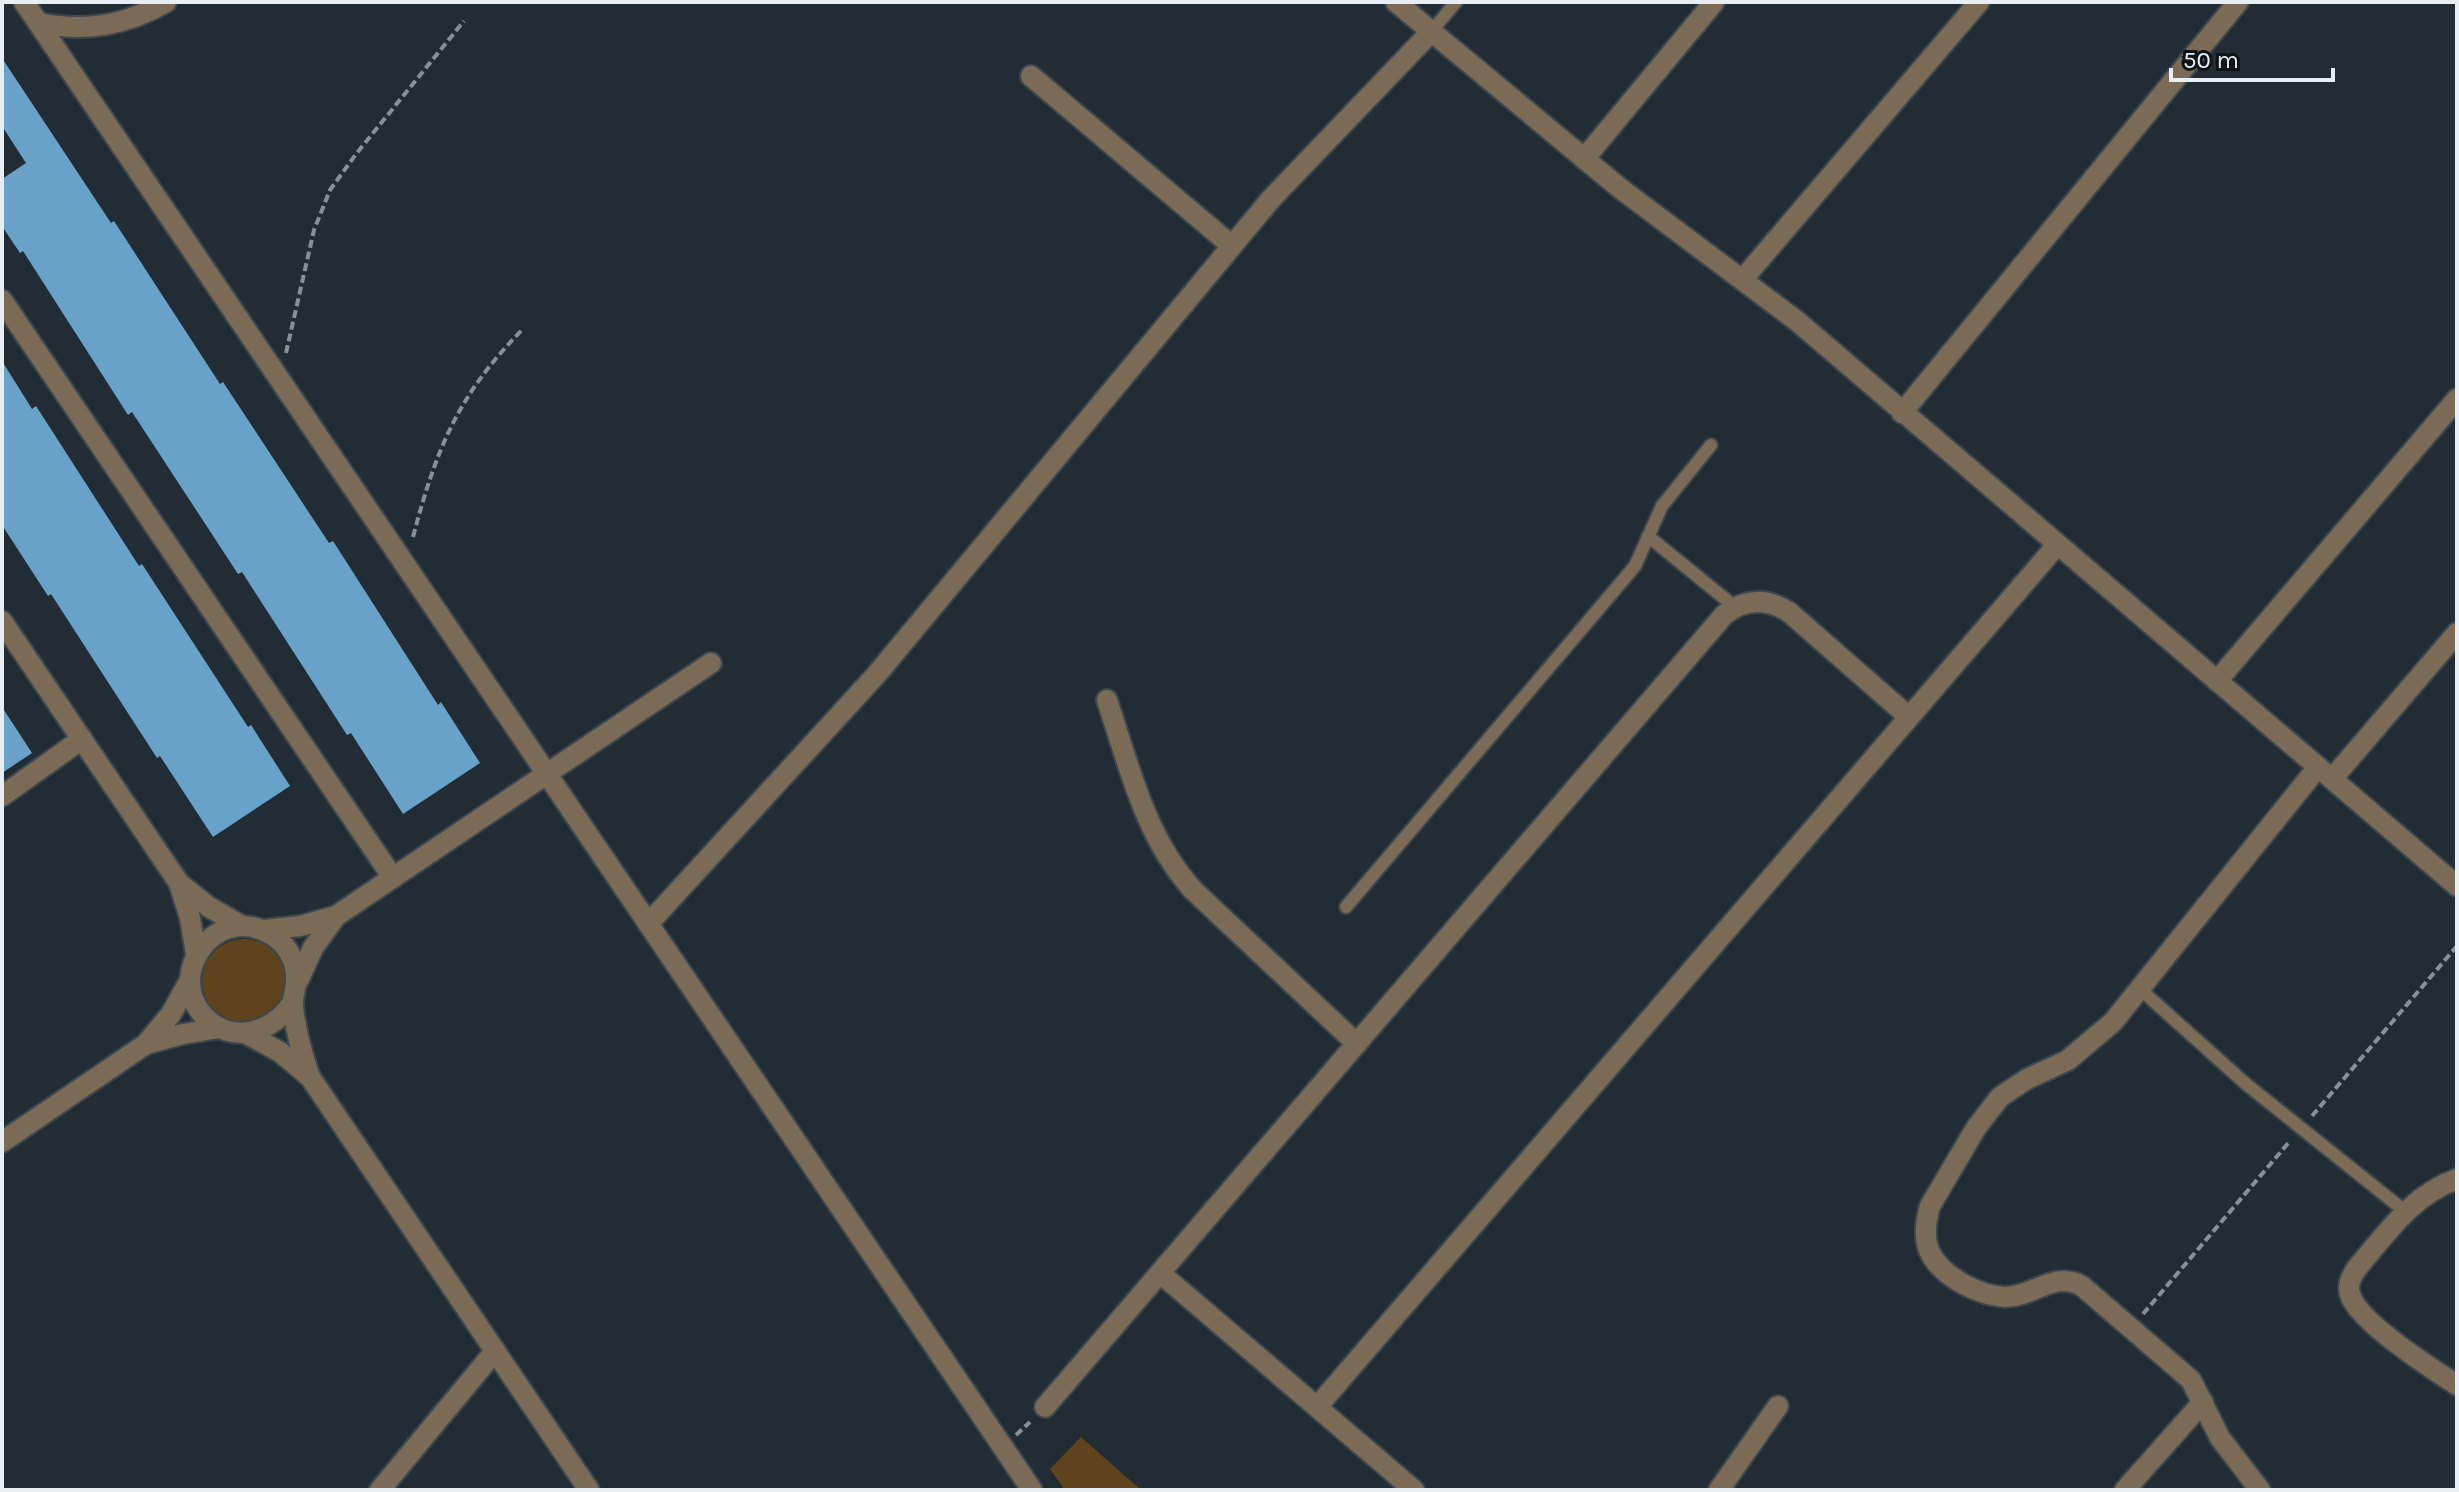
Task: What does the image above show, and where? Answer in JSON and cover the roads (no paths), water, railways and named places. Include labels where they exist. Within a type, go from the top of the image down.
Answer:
[{"type":"street","points":[[24,2],[1032,1490]]},
{"type":"street","points":[[39,23],[61,28],[107,26],[130,20],[166,2]]},
{"type":"street","points":[[1396,2],[1584,159],[1743,279],[1849,365],[2457,886]]},
{"type":"street","points":[[1584,159],[1714,2]]},
{"type":"street","points":[[1743,279],[1979,2]]},
{"type":"street","points":[[1902,413],[2238,2]]},
{"type":"street","points":[[648,924],[877,674],[1271,199],[1431,32]]},
{"type":"street","points":[[1031,76],[1232,246]]},
{"type":"street","points":[[2,300],[393,878]]},
{"type":"street","points":[[2217,681],[2457,399]]},
{"type":"street","points":[[1317,1407],[2057,545]]},
{"type":"street","points":[[1045,1407],[1724,615],[1735,607],[1762,601],[1776,604],[1909,717]]},
{"type":"street","points":[[2,621],[179,883],[190,918],[196,954],[190,980],[171,1014],[146,1044],[2,1142]]},
{"type":"street","points":[[2260,1490],[2220,1438],[2191,1380],[2076,1283],[2055,1281],[2035,1291],[2005,1297],[1981,1293],[1941,1269],[1934,1261],[1926,1242],[1925,1223],[1930,1206],[1987,1111],[2015,1085],[2068,1060],[2113,1022],[2325,773],[2457,633]]},
{"type":"street","points":[[179,883],[209,907],[242,926],[264,930],[300,926],[336,916],[711,663]]},
{"type":"street","points":[[1107,700],[1146,817],[1171,863],[1193,890],[1357,1044]]},
{"type":"street","points":[[2,796],[82,739]]},
{"type":"street","points":[[245,1033],[275,1023],[294,993],[313,948],[336,916]]},
{"type":"street","points":[[196,954],[215,934],[242,926]]},
{"type":"street","points":[[264,930],[278,939],[289,952],[295,967],[294,993],[299,1040],[310,1077]]},
{"type":"street","points":[[190,980],[194,1000],[204,1016],[220,1028]]},
{"type":"street","points":[[146,1044],[220,1028],[245,1033],[280,1052],[310,1077],[589,1490]]},
{"type":"street","points":[[2457,1179],[2425,1193],[2406,1212],[2351,1277],[2349,1288],[2358,1308],[2402,1348],[2457,1385]]},
{"type":"street","points":[[1160,1273],[1414,1490]]},
{"type":"street","points":[[380,1490],[495,1351]]},
{"type":"street","points":[[2125,1490],[2203,1402]]},
{"type":"street","points":[[1719,1490],[1778,1406]]},
{"type":"lane","points":[[1431,32],[1456,2]]},
{"type":"lane","points":[[1346,907],[1635,566],[1668,496],[1711,445]]},
{"type":"lane","points":[[1648,536],[1735,607]]},
{"type":"lane","points":[[2140,989],[2246,1084],[2406,1212]]}]
